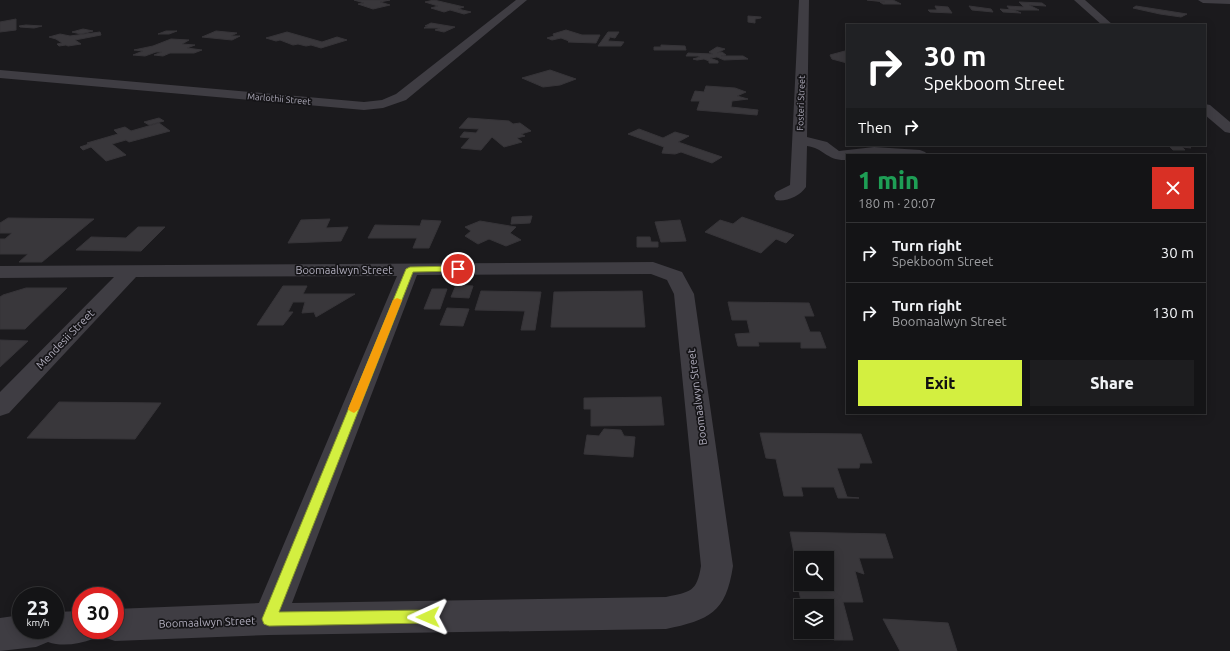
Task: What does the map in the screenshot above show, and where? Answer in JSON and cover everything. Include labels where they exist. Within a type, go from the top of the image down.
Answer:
[{"type":"street","name":"Marlothii Street","points":[[6,75],[356,106],[379,105],[392,102],[401,97],[522,0]]},
{"type":"street","name":"Fosteri Street","points":[[782,196],[798,187],[804,0]]},
{"type":"street","points":[[1079,0],[1107,24]]},
{"type":"street","points":[[1203,0],[1230,1]]},
{"type":"street","points":[[0,80],[6,75]]},
{"type":"street","points":[[1206,109],[1230,129]]},
{"type":"street","points":[[800,141],[820,144],[832,154],[837,156],[846,155]]},
{"type":"street","points":[[857,154],[874,152],[905,154]]},
{"type":"street","name":"Boomaalwyn Street","points":[[0,272],[653,268],[675,276],[684,294],[717,566],[715,584],[709,596],[695,606],[666,613],[269,619],[124,625]]},
{"type":"street","points":[[269,619],[410,269]]},
{"type":"street","name":"Mendesii Street","points":[[0,407],[131,271]]},
{"type":"street","points":[[0,635],[12,633]]},
{"type":"building","points":[[354,0],[390,0],[380,2],[390,5],[373,9],[358,4],[364,3]]},
{"type":"building","points":[[434,0],[464,7],[458,9],[471,12],[464,14],[450,10],[444,12],[431,8],[438,6],[425,2]]},
{"type":"building","points":[[867,0],[893,0],[901,4],[883,4],[880,2],[885,2]]},
{"type":"building","points":[[1019,2],[1042,3],[1046,6],[1029,5],[1039,10],[1010,10],[1007,6],[1024,7]]},
{"type":"building","points":[[935,6],[948,7],[952,13],[930,12],[928,10],[937,10]]},
{"type":"building","points":[[969,6],[991,9],[993,12],[972,10]]},
{"type":"building","points":[[1136,6],[1187,14],[1181,17],[1160,14],[1133,8]]},
{"type":"building","points":[[1000,9],[1014,10],[1021,13],[1003,12]]},
{"type":"building","points":[[748,16],[761,18],[755,19],[755,23],[748,22]]},
{"type":"building","points":[[16,19],[16,30],[0,32],[0,22]]},
{"type":"building","points":[[431,23],[455,27],[444,32],[435,30],[440,28],[424,28]]},
{"type":"building","points":[[19,26],[42,26],[34,28]]},
{"type":"building","points":[[83,29],[93,31],[81,34],[72,32]]},
{"type":"building","points":[[566,30],[582,35],[600,35],[596,43],[568,42],[569,41],[561,38],[552,40],[547,38],[554,36],[553,34]]},
{"type":"building","points":[[166,31],[177,31],[169,34],[158,34]]},
{"type":"building","points":[[216,31],[237,33],[231,36],[240,36],[232,40],[202,37]]},
{"type":"building","points":[[100,32],[101,35],[75,40],[81,44],[68,46],[59,46],[57,44],[62,43],[49,37],[60,34],[70,36]]},
{"type":"building","points":[[287,32],[322,42],[337,37],[347,40],[321,48],[311,45],[293,45],[280,40],[276,41],[266,38]]},
{"type":"building","points":[[608,32],[619,32],[615,38],[610,37],[608,41],[624,42],[621,46],[598,46]]},
{"type":"building","points":[[171,39],[189,40],[182,44],[195,45],[187,48],[202,50],[194,53],[170,53],[163,56],[154,55],[162,52],[156,52],[145,56],[133,55],[143,51],[134,50],[153,46]]},
{"type":"building","points":[[661,45],[685,46],[686,50],[654,50],[654,47],[661,47]]},
{"type":"building","points":[[717,47],[725,49],[717,53],[722,52],[726,55],[721,56],[743,56],[748,59],[724,60],[717,57],[710,58],[718,61],[718,63],[709,63],[709,61],[704,59],[693,59],[700,57],[698,56],[686,56],[688,53],[713,54],[709,52]]},
{"type":"building","points":[[846,51],[846,63],[832,59],[830,55]]},
{"type":"building","points":[[550,70],[576,79],[560,85],[543,87],[522,78]]},
{"type":"building","points":[[706,86],[735,88],[746,92],[737,96],[748,99],[732,101],[731,107],[758,110],[757,115],[697,110],[700,101],[691,101],[695,91],[704,92]]},
{"type":"building","points":[[159,118],[164,121],[149,125],[144,122]]},
{"type":"building","points":[[468,118],[509,121],[513,124],[520,123],[531,131],[521,134],[525,136],[517,138],[522,142],[504,147],[492,137],[481,150],[461,148],[470,138],[460,137],[464,132],[476,133],[479,129],[459,128]]},
{"type":"building","points":[[159,123],[170,131],[129,142],[126,140],[112,144],[126,155],[106,161],[91,147],[83,150],[80,147],[89,144],[87,143],[118,134],[114,130],[125,127],[131,131]]},
{"type":"building","points":[[639,129],[663,138],[675,132],[689,136],[678,142],[722,157],[712,163],[681,152],[675,154],[662,153],[664,147],[628,134]]},
{"type":"building","points":[[1169,146],[1189,146],[1191,148],[1182,147],[1185,150],[1173,150]]},
{"type":"building","points":[[532,216],[530,223],[511,224],[512,217]]},
{"type":"building","points":[[742,217],[794,235],[786,243],[776,239],[761,253],[705,232],[720,220],[733,224]]},
{"type":"building","points":[[8,218],[94,219],[42,262],[19,262],[28,254],[0,254],[0,239],[5,239],[12,233],[0,233],[0,223]]},
{"type":"building","points":[[330,219],[326,228],[348,227],[341,241],[288,243],[301,220]]},
{"type":"building","points":[[422,220],[441,221],[429,248],[413,248],[417,238],[368,238],[375,225],[420,226]]},
{"type":"building","points":[[680,220],[686,241],[661,242],[655,222]]},
{"type":"building","points":[[480,221],[516,227],[510,233],[521,240],[506,246],[489,239],[478,244],[465,236],[471,231],[465,227]]},
{"type":"building","points":[[138,227],[165,227],[141,251],[76,250],[91,237],[126,238]]},
{"type":"building","points":[[637,237],[650,237],[651,242],[658,242],[658,247],[637,247]]},
{"type":"building","points":[[456,285],[473,286],[469,298],[451,297]]},
{"type":"building","points":[[283,286],[307,286],[303,294],[355,294],[316,317],[314,312],[302,313],[305,302],[293,302],[288,312],[293,312],[283,325],[257,325]]},
{"type":"building","points":[[26,288],[67,288],[25,329],[0,329],[0,297]]},
{"type":"building","points":[[432,289],[447,289],[440,309],[424,309]]},
{"type":"building","points":[[481,291],[541,292],[535,330],[521,330],[525,311],[475,310]]},
{"type":"building","points":[[642,291],[645,327],[551,327],[554,292]]},
{"type":"building","points":[[728,302],[809,303],[814,316],[804,316],[810,332],[820,332],[826,348],[801,348],[801,342],[758,342],[759,346],[738,346],[735,334],[750,333],[747,320],[732,320]]},
{"type":"building","points":[[447,308],[469,309],[463,326],[440,325]]},
{"type":"building","points":[[0,340],[28,341],[0,367]]},
{"type":"building","points":[[661,397],[664,425],[591,426],[591,409],[584,409],[584,398]]},
{"type":"building","points":[[59,402],[161,403],[135,439],[27,438]]},
{"type":"building","points":[[604,429],[621,430],[624,436],[635,437],[633,457],[584,454],[587,435],[599,436]]},
{"type":"building","points":[[760,433],[861,434],[872,463],[860,463],[859,468],[837,468],[847,497],[859,498],[838,498],[834,487],[801,487],[803,496],[784,496],[776,459],[766,458]]},
{"type":"building","points":[[790,532],[885,534],[893,558],[859,558],[864,574],[855,571],[863,602],[843,602],[853,640],[834,640],[834,599],[801,599],[799,591],[834,591],[834,551],[794,551],[794,553]]},
{"type":"building","points":[[883,619],[948,623],[957,651],[900,651]]},
{"type":"slow traffic","points":[[354,409],[397,300]]},
{"type":"route","points":[[428,617],[269,619],[410,269],[458,269]]}]
